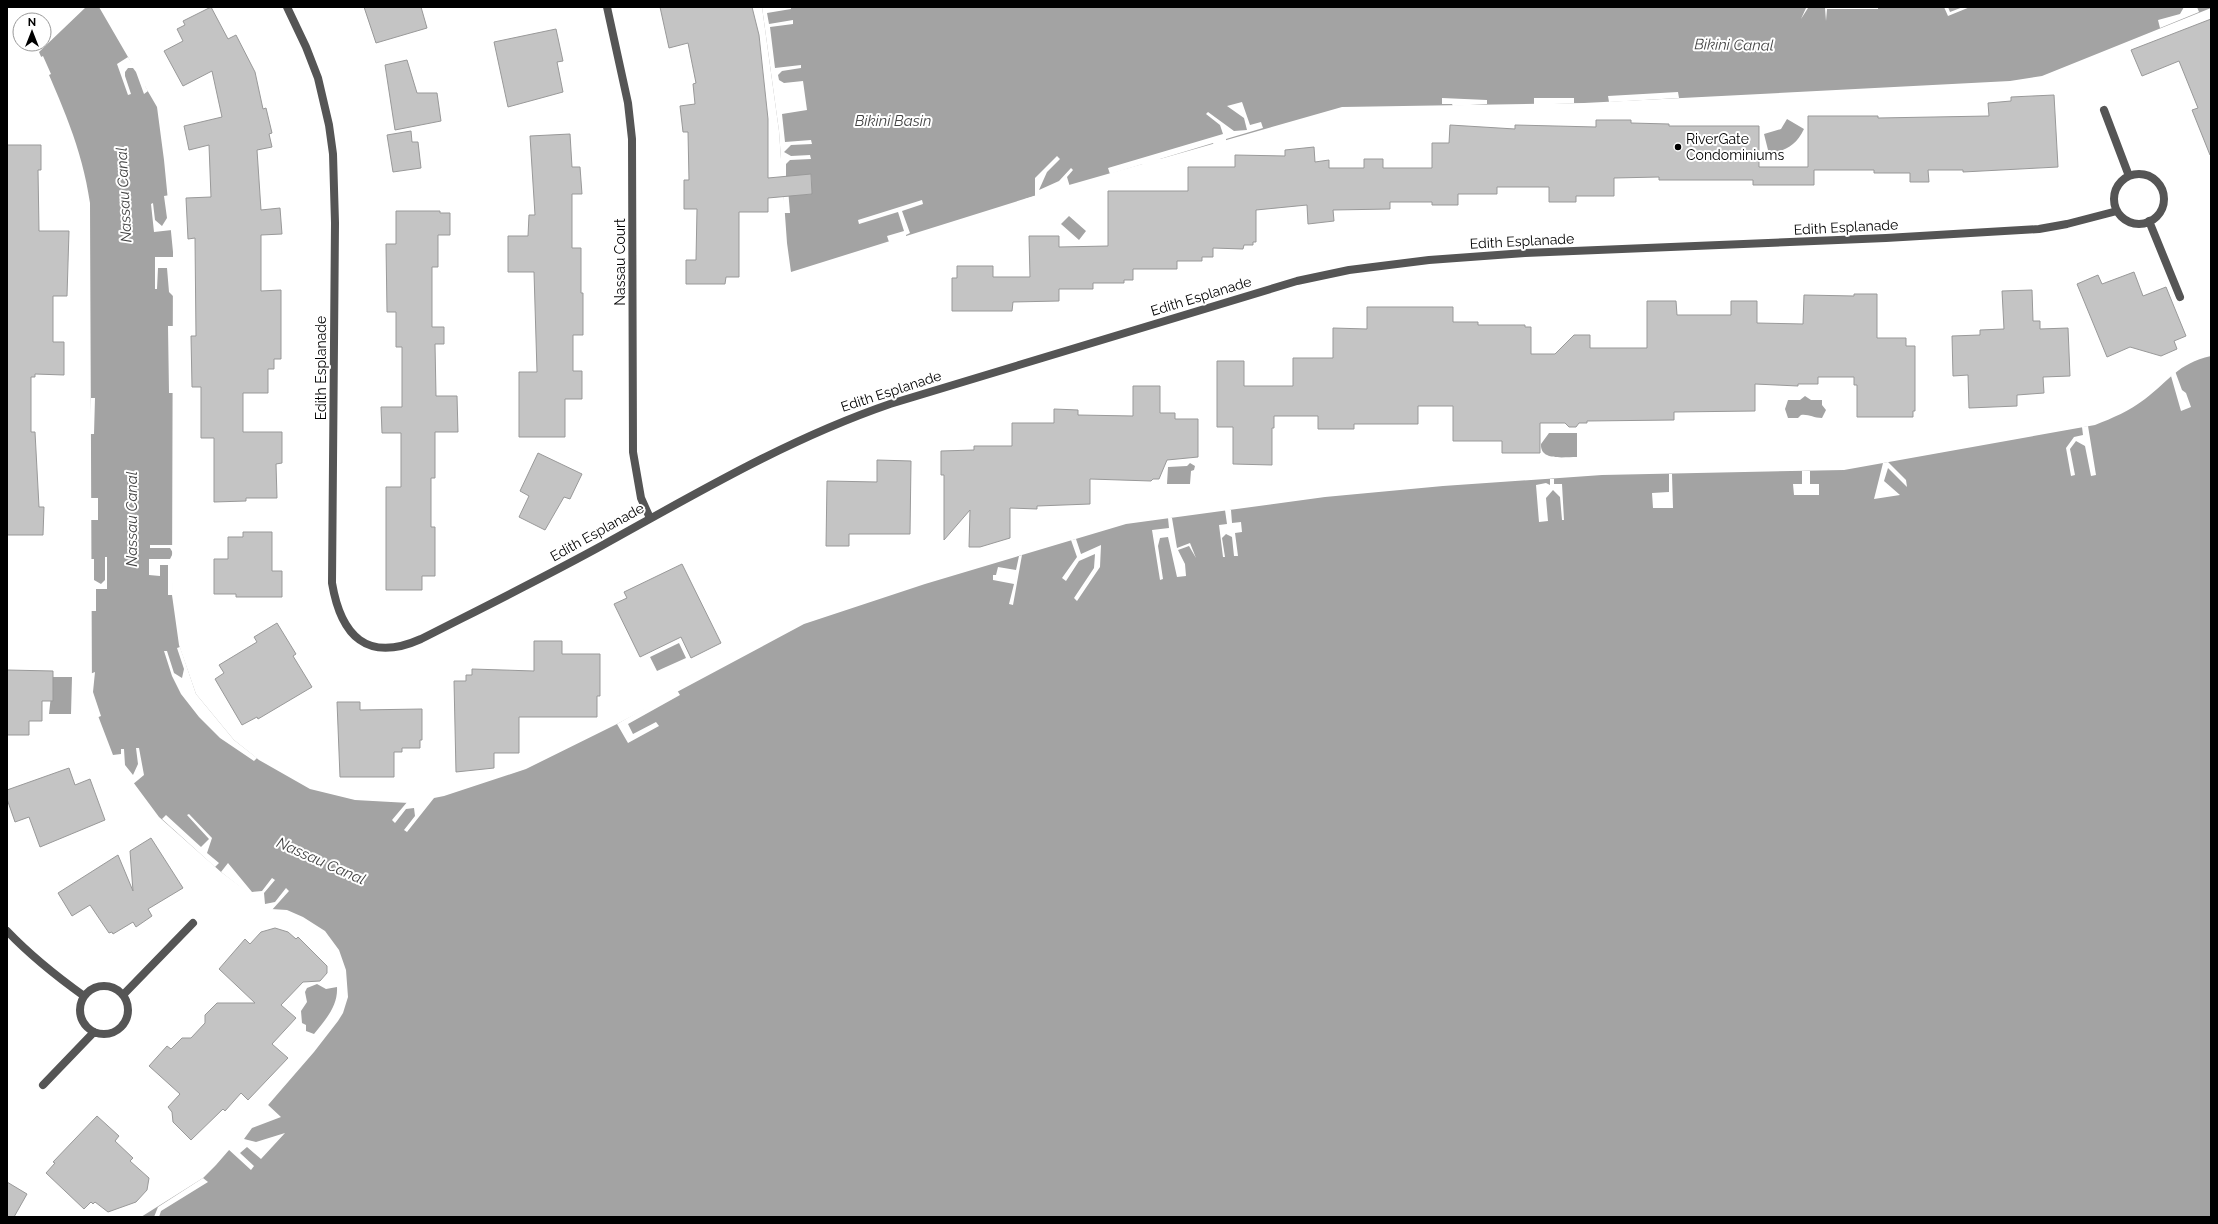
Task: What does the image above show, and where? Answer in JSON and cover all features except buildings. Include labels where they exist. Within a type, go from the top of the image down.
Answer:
[{"type":"street","name":"Edith Esplanade","points":[[287,7],[306,47],[318,78],[329,125],[333,154],[335,223],[332,583],[336,605],[348,629],[357,638],[373,647],[393,649],[412,644],[586,554],[790,443],[842,420],[890,404],[1286,284],[1349,270],[1430,260],[1525,253],[2006,231],[2067,224],[2117,211]]},
{"type":"street","name":"Nassau Court","points":[[607,7],[622,71],[632,139],[633,452],[641,498],[650,518]]},
{"type":"street","points":[[2104,110],[2129,176]]},
{"type":"street","points":[[2140,174],[2152,178],[2161,186],[2164,198],[2162,209],[2155,219],[2144,223],[2132,223],[2122,217],[2117,211],[2114,195],[2119,184],[2129,176],[2140,174]]},
{"type":"street","points":[[2149,221],[2180,297]]},
{"type":"street","points":[[124,995],[193,923]]},
{"type":"street","points":[[7,930],[28,953],[57,977],[84,996]]},
{"type":"street","points":[[106,985],[114,988],[124,995],[129,1007],[124,1023],[111,1033],[94,1032],[82,1020],[80,1012],[84,996],[98,986],[106,985]]},
{"type":"street","points":[[42,1085],[94,1032]]},
{"type":"water","name":"Nassau Canal","points":[[86,7],[99,7],[157,107],[173,252],[172,595],[179,645],[196,694],[234,740],[259,760],[310,789],[355,800],[409,803],[444,796],[526,769],[617,724],[804,624],[925,584],[1126,524],[1325,497],[1443,486],[1602,475],[1844,470],[2095,425],[2133,407],[2154,392],[2175,373],[2190,363],[2211,356],[2211,1217],[141,1217],[203,1178],[314,1052],[343,1013],[348,997],[346,970],[339,950],[325,931],[303,917],[287,910],[271,909],[221,872],[159,817],[113,755],[92,700],[90,203],[82,163],[70,126],[39,52],[52,52],[52,40]]},
{"type":"water","name":"Bikini Basin","points":[[762,7],[2211,8],[2042,76],[2010,81],[1584,103],[1342,107],[1069,185],[791,272],[787,243],[779,131]]},
{"type":"water","points":[[1787,119],[1804,129],[1801,135],[1798,140],[1785,149],[1769,154],[1764,134],[1781,129]]},
{"type":"water","points":[[1069,216],[1086,231],[1079,240],[1061,224]]},
{"type":"water","points":[[1805,396],[1811,400],[1822,400],[1822,405],[1826,410],[1822,418],[1801,415],[1798,418],[1788,418],[1785,409],[1788,400],[1800,400]]},
{"type":"water","points":[[1549,433],[1577,433],[1577,457],[1553,457],[1544,453],[1541,444]]},
{"type":"water","points":[[1190,463],[1195,466],[1194,470],[1191,471],[1190,484],[1167,484],[1168,467],[1187,466]]},
{"type":"water","points":[[679,643],[686,658],[657,671],[650,657]]},
{"type":"water","points":[[53,677],[72,677],[71,714],[49,714]]},
{"type":"water","points":[[317,984],[326,989],[337,987],[337,994],[336,1000],[330,1012],[314,1034],[306,1031],[306,1025],[302,1023],[301,1011],[307,1002],[305,992],[307,988]]},
{"type":"pier","points":[[762,7],[791,7],[791,9],[767,13],[769,24],[793,20],[793,24],[770,27],[775,68],[801,65],[801,68],[782,71],[778,75],[779,80],[784,83],[803,81],[807,110],[782,114],[785,142],[811,140],[812,144],[791,145],[784,152],[791,156],[810,155],[811,159],[790,160],[786,164],[786,183],[811,174],[812,194],[796,195],[788,189],[790,213],[784,213],[783,177],[781,177],[779,160],[781,159],[779,131]]},
{"type":"pier","points":[[1484,7],[1878,7],[1878,9],[1827,9],[1826,21],[1825,8],[1808,8],[1801,19],[1806,8]]},
{"type":"pier","points":[[1944,7],[1948,7],[1950,12],[1963,7],[1970,7],[1948,16]]},
{"type":"pier","points":[[2184,7],[2197,7],[2199,12],[2160,28],[2158,20],[2180,14]]},
{"type":"pier","points":[[43,56],[51,74],[47,76],[39,58]]},
{"type":"pier","points":[[128,57],[147,85],[145,86],[148,91],[144,94],[136,72],[133,68],[128,68],[125,72],[125,76],[131,94],[128,95],[117,64]]},
{"type":"pier","points":[[1678,92],[1679,98],[1609,102],[1608,96]]},
{"type":"pier","points":[[1442,98],[1487,100],[1487,104],[1453,106],[1452,104],[1442,104]]},
{"type":"pier","points":[[1534,98],[1574,98],[1574,103],[1534,105]]},
{"type":"pier","points":[[1242,102],[1250,125],[1261,122],[1263,128],[1226,139],[1226,141],[1214,145],[1213,143],[1160,159],[1160,161],[1144,166],[1143,164],[1110,174],[1108,168],[1223,134],[1220,125],[1206,114],[1208,112],[1234,131],[1247,130],[1244,118],[1227,106]]},
{"type":"pier","points":[[1057,156],[1060,159],[1047,172],[1039,190],[1059,181],[1071,168],[1073,170],[1067,177],[1070,187],[1025,201],[1025,199],[1035,196],[1035,178]]},
{"type":"pier","points":[[170,195],[172,230],[154,232],[151,204],[153,203],[155,220],[162,226],[167,218],[164,196]]},
{"type":"pier","points":[[922,200],[923,204],[902,211],[910,233],[906,235],[906,237],[889,242],[887,236],[904,231],[898,212],[859,224],[858,220]]},
{"type":"pier","points":[[155,257],[173,257],[173,276],[175,277],[173,296],[169,292],[167,268],[158,268],[157,289],[155,289]]},
{"type":"pier","points":[[168,326],[173,326],[173,351],[175,351],[173,393],[169,393]]},
{"type":"pier","points":[[2175,371],[2182,390],[2186,393],[2191,407],[2181,411],[2171,376]]},
{"type":"pier","points":[[91,398],[95,398],[94,434],[89,434]]},
{"type":"pier","points":[[2088,426],[2096,475],[2091,476],[2085,446],[2076,441],[2070,449],[2075,475],[2071,476],[2066,448],[2074,437],[2083,435],[2082,427]]},
{"type":"pier","points":[[1888,462],[1906,480],[1907,487],[1888,468],[1884,481],[1900,495],[1874,499],[1883,463]]},
{"type":"pier","points":[[89,464],[91,464],[91,498],[98,498],[98,520],[91,520]]},
{"type":"pier","points":[[1802,471],[1810,471],[1810,484],[1819,484],[1819,495],[1794,495],[1793,484],[1802,484]]},
{"type":"pier","points":[[1669,474],[1672,474],[1673,508],[1653,508],[1652,493],[1669,492]]},
{"type":"pier","points":[[1550,479],[1554,479],[1554,484],[1562,484],[1564,520],[1562,520],[1560,497],[1553,490],[1546,498],[1548,521],[1539,522],[1536,485],[1546,483],[1550,485]]},
{"type":"pier","points":[[1225,510],[1231,510],[1232,523],[1241,522],[1242,532],[1235,533],[1238,556],[1234,556],[1232,537],[1226,534],[1222,538],[1225,557],[1223,557],[1219,525],[1227,524]]},
{"type":"pier","points":[[1168,518],[1172,518],[1177,548],[1190,543],[1196,558],[1189,546],[1178,550],[1185,564],[1186,576],[1177,577],[1168,537],[1160,538],[1158,546],[1163,579],[1160,580],[1152,530],[1169,528]]},
{"type":"pier","points":[[1076,539],[1081,554],[1101,545],[1100,567],[1077,601],[1074,598],[1094,568],[1095,554],[1079,561],[1066,581],[1062,578],[1077,557],[1071,540]]},
{"type":"pier","points":[[150,545],[175,545],[172,595],[168,595],[168,565],[160,565],[160,576],[149,575],[149,559],[170,559],[173,553],[170,548],[150,548]]},
{"type":"pier","points":[[1022,555],[1013,605],[1009,604],[1014,584],[993,580],[993,575],[996,575],[998,567],[1016,570],[1019,556]]},
{"type":"pier","points":[[105,557],[107,557],[107,589],[96,589],[96,611],[91,611],[89,610],[91,559],[94,559],[94,580],[101,584],[105,580]]},
{"type":"pier","points":[[180,647],[196,694],[234,740],[257,758],[254,761],[220,738],[199,717],[181,694],[172,676],[164,651],[167,651],[174,673],[182,678],[184,669],[177,648]]},
{"type":"pier","points":[[95,672],[93,692],[101,716],[96,718],[90,700],[90,674]]},
{"type":"pier","points":[[677,690],[680,695],[628,724],[633,734],[656,722],[659,726],[628,743],[617,724]]},
{"type":"pier","points":[[136,748],[139,748],[144,775],[132,785],[113,758],[113,755],[121,754],[121,749],[124,749],[125,765],[133,775],[138,764]]},
{"type":"pier","points":[[432,797],[434,798],[407,832],[404,830],[415,816],[414,808],[406,809],[395,823],[392,820],[408,801]]},
{"type":"pier","points":[[189,814],[212,838],[207,853],[219,863],[215,867],[162,819],[166,815],[201,847],[209,839],[187,815]]},
{"type":"pier","points":[[228,863],[252,892],[262,891],[272,878],[275,880],[264,893],[265,904],[275,902],[286,888],[289,891],[271,911],[221,872]]},
{"type":"pier","points":[[267,1104],[281,1117],[252,1128],[244,1139],[256,1142],[285,1133],[261,1159],[247,1147],[240,1153],[254,1166],[251,1170],[228,1149]]},
{"type":"pier","points":[[203,1178],[208,1182],[161,1211],[159,1217],[154,1217],[158,1207]]},
{"type":"place","name":"RiverGate Condominiums","points":[[1678,147]]},
{"type":"water label","name":"Bikini Canal","points":[[1734,45]]}]
